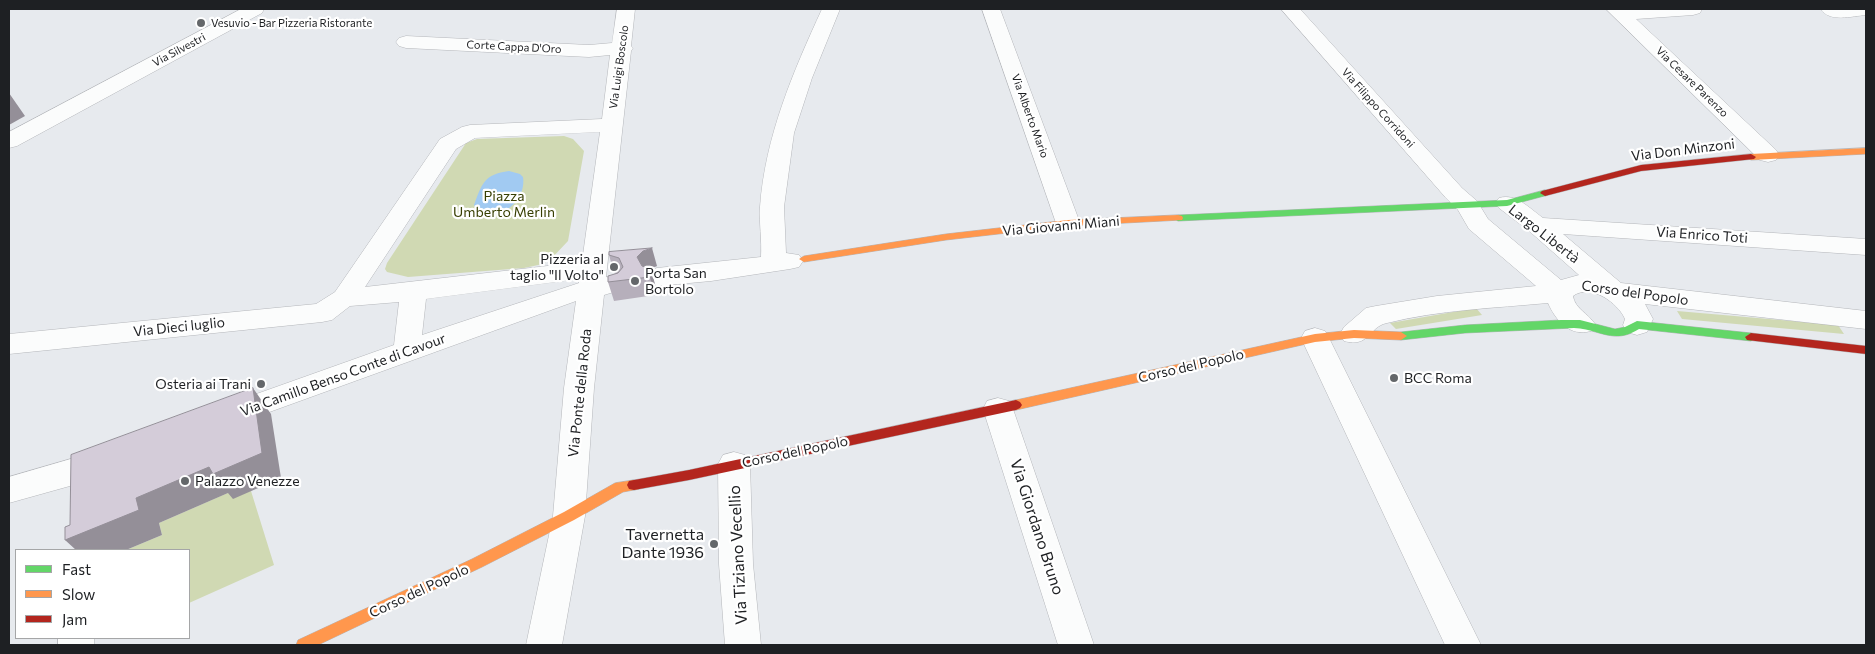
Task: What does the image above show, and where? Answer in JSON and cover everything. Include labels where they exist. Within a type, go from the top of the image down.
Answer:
[{"type":"street","name":"Via Silvestri","points":[[9,141],[255,9]]},
{"type":"street","name":"Via Luigi Boscolo","points":[[611,125],[623,48],[626,9]]},
{"type":"street","points":[[773,263],[772,207],[783,133],[802,78],[831,9]]},
{"type":"street","name":"Via Alberto Mario","points":[[992,9],[1068,223]]},
{"type":"street","name":"Via Filippo Corridoni","points":[[1290,9],[1454,193],[1468,206]]},
{"type":"street","points":[[1618,11],[1693,9]]},
{"type":"street","points":[[1830,9],[1835,12],[1866,9]]},
{"type":"street","name":"Via Cesare Parenzo","points":[[1618,11],[1768,155]]},
{"type":"street","name":"Corte Cappa D'Oro","points":[[406,42],[589,51],[623,48]]},
{"type":"street","points":[[611,125],[599,280],[344,298],[448,144],[470,132],[611,125]]},
{"type":"street","name":"Via Don Minzoni","points":[[1507,203],[1641,168],[1768,155],[1866,151]]},
{"type":"street","name":"Largo Libertà","points":[[1468,206],[1507,203],[1537,225],[1614,291],[1624,297],[1637,312],[1640,319],[1637,325]]},
{"type":"street","points":[[1468,206],[1478,224],[1560,293],[1559,300],[1562,308],[1581,324]]},
{"type":"street","name":"Via Giovanni Miani","points":[[657,278],[804,260],[946,237],[1068,223],[1468,206]]},
{"type":"street","name":"Via Enrico Toti","points":[[1537,225],[1866,247]]},
{"type":"street","name":"Via Camillo Benso Conte di Cavour","points":[[205,424],[599,280]]},
{"type":"street","name":"Via Ponte della Roda","points":[[544,645],[569,516],[579,388],[599,280]]},
{"type":"street","name":"Corso del Popolo","points":[[1354,334],[1376,315],[1437,305],[1560,293],[1565,288],[1581,284],[1592,284],[1614,291],[1866,320]]},
{"type":"street","points":[[407,350],[413,292]]},
{"type":"street","name":"Via Dieci luglio","points":[[9,344],[322,313],[344,298]]},
{"type":"street","name":"Corso del Popolo","points":[[303,645],[476,563],[569,516],[620,487],[998,409],[1315,338],[1354,334],[1394,337],[1463,328],[1581,324],[1602,331],[1621,333],[1631,330],[1637,325],[1866,350]]},
{"type":"street","points":[[1315,338],[1463,645]]},
{"type":"street","name":"Via Giordano Bruno","points":[[998,409],[1076,645]]},
{"type":"street","points":[[9,490],[77,486],[132,451]]},
{"type":"street","name":"Via Tiziano Vecellio","points":[[734,464],[736,564],[743,645]]},
{"type":"green space","name":"Piazza Umberto Merlin","points":[[564,136],[573,139],[584,151],[568,241],[551,259],[543,264],[524,268],[408,277],[387,272],[385,269],[387,263],[466,143],[477,139]]},
{"type":"green space","points":[[1476,308],[1482,315],[1396,329],[1390,323]]},
{"type":"green space","points":[[1677,311],[1838,325],[1844,334],[1682,319]]},
{"type":"green space","points":[[251,491],[274,565],[190,603],[190,549],[128,549],[162,535],[159,523],[230,492]]},
{"type":"water","points":[[509,171],[520,174],[523,177],[523,186],[516,202],[502,212],[493,214],[484,213],[476,209],[474,205],[485,181],[501,172]]},
{"type":"building","points":[[652,248],[643,251],[637,257],[642,266],[651,269],[650,277],[608,282],[608,276],[618,273],[623,267],[619,258],[609,255],[609,252]]},
{"type":"building","points":[[253,388],[262,453],[213,474],[209,467],[136,498],[139,510],[65,540],[65,527],[70,525],[71,455]]},
{"type":"traffic: fast","points":[[1178,218],[1507,203],[1545,193]]},
{"type":"traffic: fast","points":[[1401,336],[1465,329],[1580,324],[1615,333],[1622,333],[1637,325],[1751,337]]},
{"type":"traffic: slow","points":[[1751,157],[1866,151]]},
{"type":"traffic: slow","points":[[804,259],[946,237],[1068,223],[1178,218]]},
{"type":"traffic: slow","points":[[1016,405],[1315,338],[1354,334],[1401,336]]},
{"type":"traffic: slow","points":[[303,645],[477,563],[569,516],[620,487],[634,485]]},
{"type":"traffic: jam","points":[[1545,193],[1641,168],[1751,157]]},
{"type":"traffic: jam","points":[[1751,337],[1866,350]]},
{"type":"traffic: jam","points":[[634,485],[1016,405]]},
{"type":"place","name":"Vesuvio - Bar Pizzeria Ristorante","points":[[201,23]]},
{"type":"place","name":"Pizzeria al taglio \"Il Volto\"","points":[[614,267]]},
{"type":"place","name":"Porta San Bortolo","points":[[635,281]]},
{"type":"place","name":"BCC Roma","points":[[1394,378]]},
{"type":"place","name":"Osteria ai Trani","points":[[261,384]]},
{"type":"place","name":"Palazzo Venezze","points":[[185,481]]},
{"type":"place","name":"Tavernetta Dante 1936","points":[[714,544]]}]
